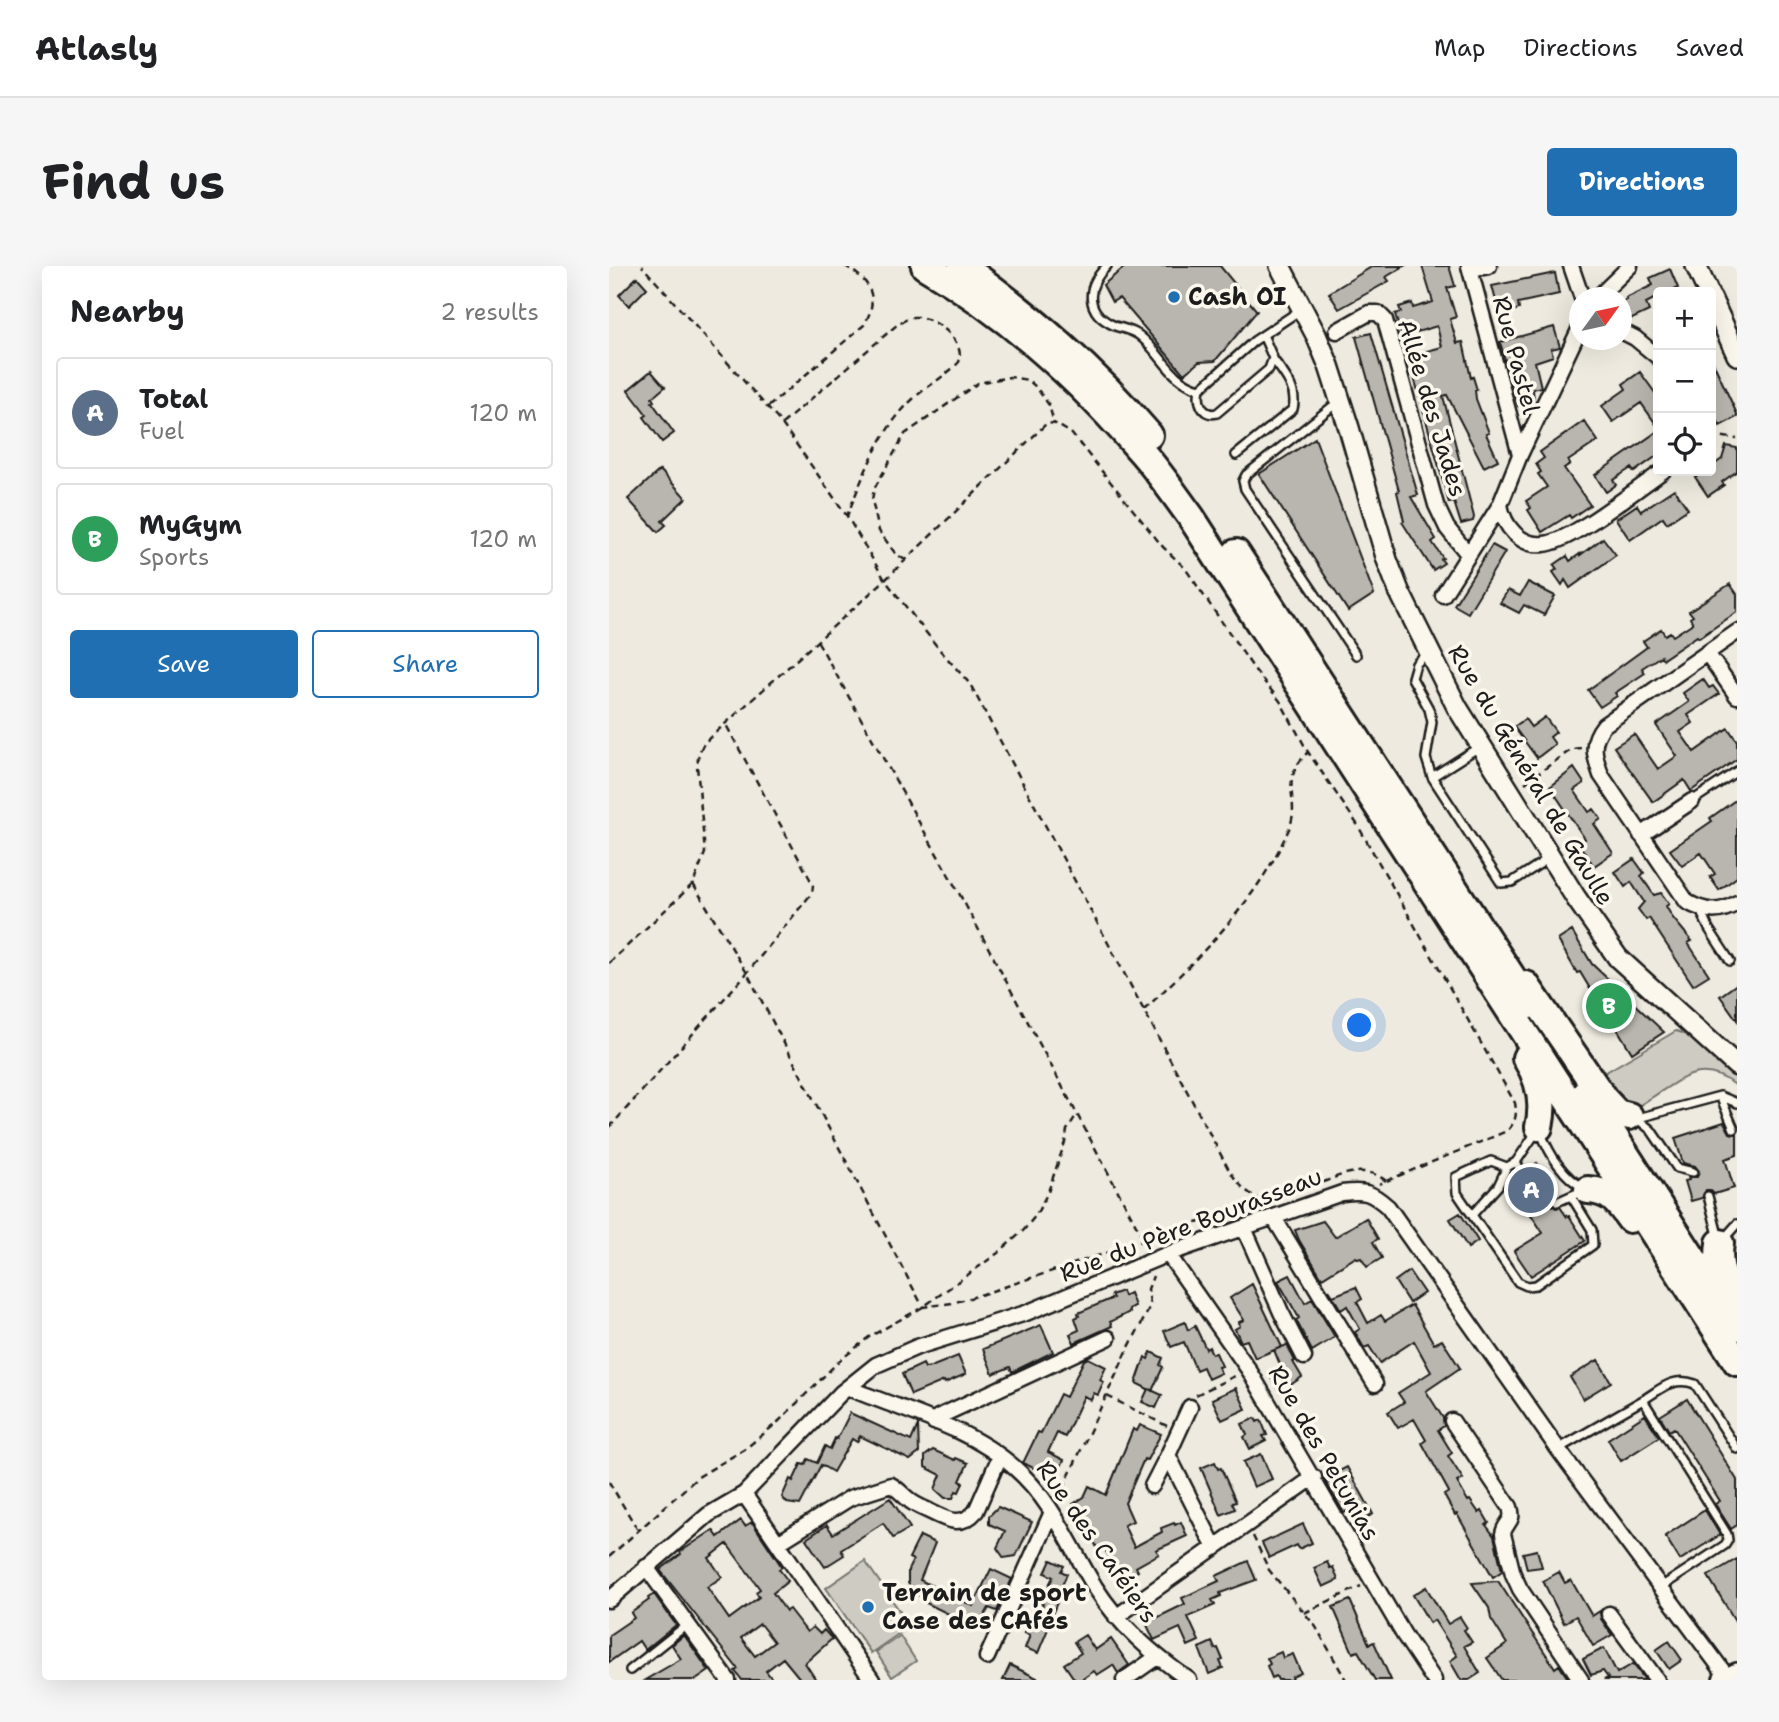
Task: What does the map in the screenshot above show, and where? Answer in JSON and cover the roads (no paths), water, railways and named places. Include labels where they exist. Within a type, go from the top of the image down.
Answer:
[{"type":"highway","points":[[925,266],[1008,323],[1067,373],[1141,450],[1191,517],[1512,1011],[1735,1347]]},
{"type":"highway","points":[[962,266],[1063,344],[1118,398],[1164,452],[1216,522],[1437,862],[1735,1347]]},
{"type":"highway","points":[[1437,862],[1565,1040],[1604,1099],[1617,1113],[1633,1117]]},
{"type":"highway","points":[[1512,1011],[1512,1034],[1532,1068],[1541,1093],[1543,1111],[1539,1127]]},
{"type":"highway","points":[[1580,1193],[1603,1191],[1617,1200],[1735,1347]]},
{"type":"highway","points":[[1728,1233],[1718,1260],[1721,1273],[1737,1304]]},
{"type":"street","name":"Rue du Général de Gaulle","points":[[1280,266],[1316,335],[1341,400],[1387,559],[1428,652],[1480,747],[1595,929],[1618,958],[1737,1066]]},
{"type":"street","points":[[1470,268],[1489,266]]},
{"type":"street","points":[[1571,266],[1578,287]]},
{"type":"street","points":[[1608,287],[1630,266]]},
{"type":"street","points":[[1696,266],[1706,287]]},
{"type":"street","name":"Rue Pastel","points":[[1470,268],[1520,455]]},
{"type":"street","points":[[1716,309],[1737,355]]},
{"type":"street","name":"Allée des Jades","points":[[1337,331],[1369,313],[1378,313],[1385,320],[1436,505],[1447,528],[1468,554]]},
{"type":"street","points":[[1632,336],[1653,353]]},
{"type":"street","points":[[1443,595],[1500,505],[1520,455],[1570,350]]},
{"type":"street","points":[[1500,505],[1507,527],[1519,538],[1543,545],[1570,535],[1656,476]]},
{"type":"street","points":[[1737,632],[1604,725],[1596,734],[1595,746],[1595,759],[1601,775],[1687,902],[1713,912],[1737,903]]},
{"type":"street","points":[[1707,653],[1737,696]]},
{"type":"street","points":[[1641,835],[1692,802]]},
{"type":"street","name":"Rue du Père Bourasseau","points":[[609,1600],[708,1515],[744,1494],[848,1388],[876,1365],[916,1348],[1026,1313],[1168,1254],[1342,1193],[1363,1191],[1375,1196],[1388,1207],[1558,1449],[1729,1677]]},
{"type":"street","points":[[1274,1218],[1375,1384]]},
{"type":"street","points":[[1244,1228],[1304,1357]]},
{"type":"street","name":"Rue des Petunias","points":[[1168,1254],[1249,1370],[1404,1635],[1434,1680]]},
{"type":"street","points":[[934,1422],[1108,1338]]},
{"type":"street","name":"Rue des Caféiers","points":[[848,1388],[966,1435],[1000,1456],[1032,1485],[1052,1512],[1116,1617],[1136,1640],[1189,1680]]},
{"type":"street","points":[[1152,1486],[1190,1407]]},
{"type":"street","points":[[1452,1421],[1510,1507],[1511,1521],[1503,1534],[1513,1574],[1520,1589],[1581,1680]]},
{"type":"street","points":[[1168,1455],[1215,1548]]},
{"type":"street","points":[[778,1543],[850,1499],[891,1485],[910,1501],[950,1522],[960,1522],[970,1518],[976,1511],[1000,1456]]},
{"type":"street","points":[[1116,1617],[1314,1477]]},
{"type":"street","points":[[744,1494],[872,1680]]},
{"type":"street","points":[[987,1657],[1052,1512]]},
{"type":"street","points":[[646,1567],[728,1680]]},
{"type":"street","points":[[1609,1614],[1657,1680]]},
{"type":"street","points":[[1124,1680],[1157,1657]]},
{"type":"lane","points":[[1107,266],[1091,287],[1091,301],[1096,312],[1103,319],[1141,336],[1180,382],[1201,389]]},
{"type":"lane","points":[[1273,359],[1269,369],[1217,413],[1207,413],[1200,405],[1198,396],[1201,389],[1254,341],[1303,309]]},
{"type":"lane","points":[[1236,455],[1293,409],[1294,392],[1273,359],[1263,335]]},
{"type":"lane","points":[[1341,400],[1246,475],[1243,481],[1245,489],[1356,655]]},
{"type":"lane","points":[[1428,652],[1416,664],[1412,678],[1429,709],[1432,722],[1426,758],[1432,777],[1501,883],[1512,882],[1550,857]]},
{"type":"lane","points":[[1432,777],[1480,747]]},
{"type":"lane","points":[[1692,802],[1737,771]]},
{"type":"lane","points":[[1700,909],[1709,929],[1730,961]]},
{"type":"lane","points":[[1720,1096],[1734,1129]]},
{"type":"lane","points":[[1633,1117],[1720,1096],[1737,1103]]},
{"type":"lane","points":[[1633,1117],[1651,1130],[1677,1168],[1693,1171]]},
{"type":"lane","points":[[1472,1215],[1498,1186],[1507,1167],[1516,1162],[1539,1127]]},
{"type":"lane","points":[[1507,1167],[1491,1161],[1456,1177],[1457,1193],[1518,1282],[1527,1286],[1536,1285],[1593,1245],[1592,1230],[1576,1184],[1566,1174],[1539,1127]]},
{"type":"lane","points":[[1516,1162],[1522,1172]]},
{"type":"lane","points":[[1557,1202],[1580,1193]]},
{"type":"lane","points":[[1708,1196],[1728,1233]]},
{"type":"lane","points":[[1558,1449],[1674,1382],[1684,1380],[1695,1384],[1737,1449]]},
{"type":"lane","points":[[1643,1400],[1727,1534],[1728,1540],[1725,1545],[1661,1587]]},
{"type":"lane","points":[[630,1670],[689,1623]]},
{"type":"place","name":"Cash OI","points":[[1174,297]]},
{"type":"place","name":"MyGym","points":[[1609,1006]]},
{"type":"place","name":"Total","points":[[1531,1190]]},
{"type":"place","name":"Terrain de sport Case des CAfés","points":[[868,1607]]}]
